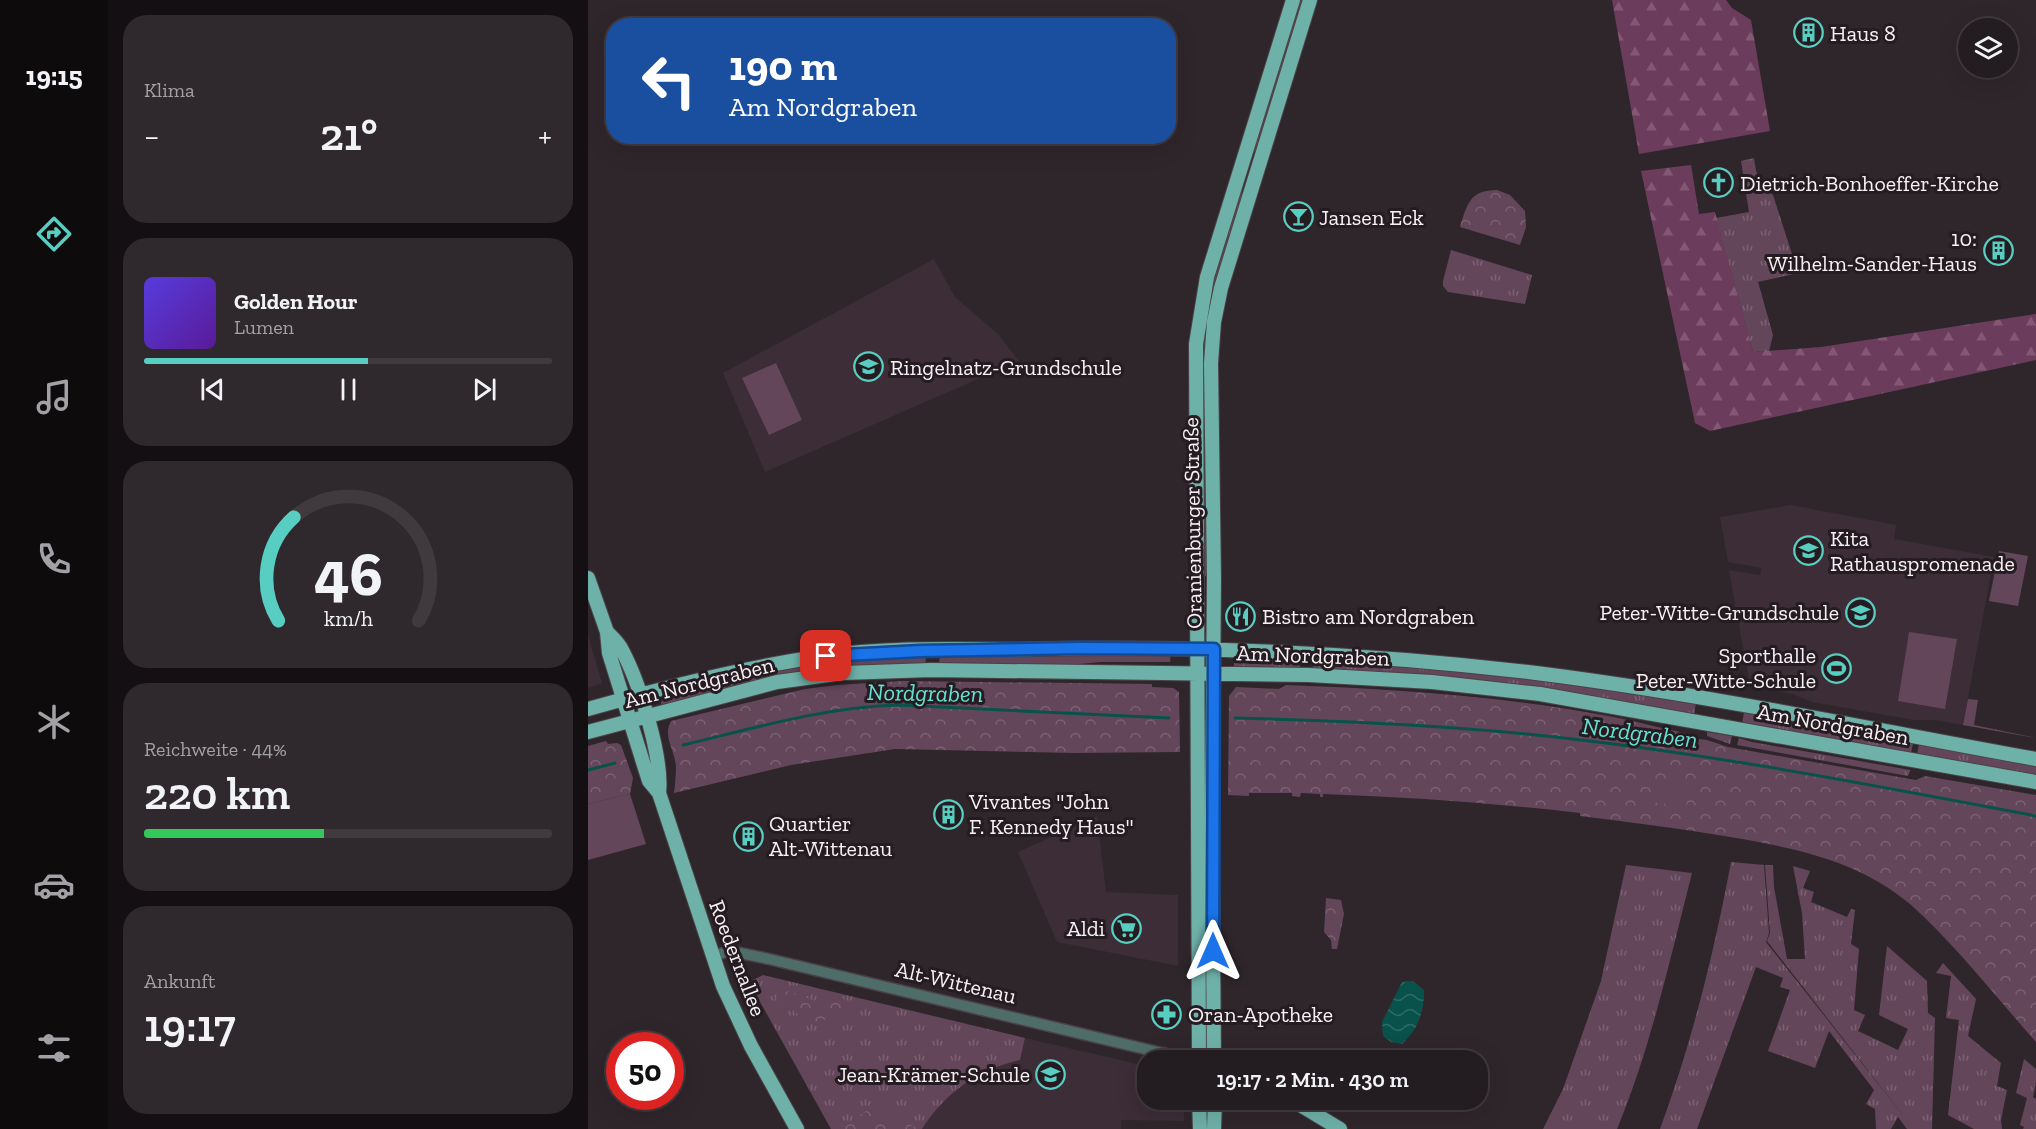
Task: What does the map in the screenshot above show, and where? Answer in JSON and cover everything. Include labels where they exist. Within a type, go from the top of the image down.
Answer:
[{"type":"main road","name":"Oranienburger Straße","points":[[1199,1050],[1195,373],[1198,321],[1210,266],[1293,0]]},
{"type":"main road","name":"Oranienburger Straße","points":[[1214,1050],[1211,363],[1214,322],[1229,261],[1310,0]]},
{"type":"main road","name":"Roedernallee","points":[[588,578],[607,632],[609,653],[630,721],[650,781],[659,793],[712,956],[734,1010],[797,1129]]},
{"type":"main road","name":"Roedernallee","points":[[607,632],[621,648],[646,716],[657,755],[659,793]]},
{"type":"main road","name":"Am Nordgraben","points":[[588,709],[771,664],[861,652],[1197,648],[1383,657],[1540,674],[1660,692],[2036,759]]},
{"type":"main road","name":"Am Nordgraben","points":[[588,732],[777,682],[843,673],[932,670],[1197,672],[1387,678],[1540,694],[2036,782]]},
{"type":"main road","points":[[1199,1110],[1200,1129]]},
{"type":"main road","points":[[1214,1129],[1215,1110]]},
{"type":"main road","points":[[1309,1110],[1340,1129]]},
{"type":"street","name":"Alt-Wittenau","points":[[712,956],[730,951],[763,958],[1149,1050]]},
{"type":"shaded area","name":"Ringelnatz-Grundschule","points":[[934,259],[955,297],[998,334],[1019,361],[765,472],[723,373]]},
{"type":"shaded area","name":"Peter-Witte-Grundschule","points":[[1791,505],[1896,525],[1894,539],[1994,557],[1963,725],[1934,720],[1913,720],[1812,702],[1792,694],[1750,686],[1729,570],[1760,575],[1761,568],[1728,562],[1720,517]]},
{"type":"shaded area","points":[[588,635],[602,683],[588,688]]},
{"type":"shaded area","points":[[1097,816],[1106,892],[1178,895],[1178,966],[1057,942],[1018,852]]},
{"type":"shaded area","name":"Jean-Krämer-Schule","points":[[1025,1038],[1137,1064],[1137,1110],[1184,1110],[1184,1121],[1121,1120],[1121,1129],[922,1129],[934,1110],[961,1085],[1004,1063],[1020,1060]]},
{"type":"green space","points":[[1297,0],[1304,0],[1257,152],[1251,150]]},
{"type":"green space","points":[[1612,0],[1726,0],[1732,8],[1751,20],[1770,131],[1639,154]]},
{"type":"green space","points":[[1754,158],[1759,179],[1773,195],[1798,273],[1758,282],[1773,335],[1769,351],[1753,352],[1716,218],[1749,212],[1741,161]]},
{"type":"green space","points":[[1691,165],[1699,214],[1715,212],[1753,352],[1821,347],[2036,314],[2036,360],[1710,431],[1695,423],[1641,171]]},
{"type":"green space","points":[[1497,190],[1510,195],[1525,211],[1526,227],[1520,245],[1460,227],[1468,205],[1475,196]]},
{"type":"green space","points":[[1238,192],[1244,194],[1227,249],[1206,401],[1207,574],[1202,576],[1201,351],[1211,284]]},
{"type":"green space","points":[[1451,250],[1532,275],[1525,304],[1448,292],[1443,286],[1443,281]]},
{"type":"green space","points":[[776,363],[802,420],[769,435],[742,378]]},
{"type":"green space","points":[[1999,551],[2028,556],[2018,606],[1989,601]]},
{"type":"green space","points":[[1909,632],[1957,639],[1945,709],[1898,701]]},
{"type":"green space","points":[[1171,653],[1170,662],[1101,662],[1058,666],[939,663],[940,656]]},
{"type":"green space","points":[[924,656],[925,665],[839,668],[662,707],[660,700],[773,670],[834,660]]},
{"type":"green space","points":[[1234,659],[1299,662],[1300,668],[1234,668]]},
{"type":"green space","points":[[1343,661],[1493,674],[1696,703],[1694,715],[1417,675],[1313,668],[1313,662]]},
{"type":"green space","points":[[902,681],[1152,684],[1152,687],[1173,688],[1179,692],[1180,752],[1074,753],[895,749],[791,765],[674,793],[675,762],[668,733],[671,721],[805,689]]},
{"type":"green space","points":[[1286,685],[1367,689],[1528,703],[1618,718],[1691,734],[1692,738],[1728,747],[1916,780],[1925,776],[2036,795],[2036,1042],[1959,954],[1910,904],[1868,876],[1822,857],[1749,840],[1580,816],[1580,813],[1548,809],[1355,795],[1323,794],[1323,797],[1320,797],[1320,794],[1301,793],[1300,797],[1292,796],[1292,793],[1249,793],[1249,796],[1228,795],[1229,696],[1236,687],[1279,689]]},
{"type":"green space","points":[[1202,695],[1206,695],[1206,792],[1203,791]]},
{"type":"green space","points":[[1968,699],[1978,700],[1974,725],[2036,738],[1963,725]]},
{"type":"green space","points":[[1744,712],[1913,742],[1911,754],[1742,724]]},
{"type":"green space","points":[[1707,732],[1732,736],[1730,744],[1707,736]]},
{"type":"green space","points":[[1739,738],[1910,770],[1908,776],[1737,745]]},
{"type":"green space","points":[[606,741],[608,744],[621,745],[633,778],[630,794],[588,804],[588,746]]},
{"type":"green space","points":[[1919,743],[2036,764],[2036,776],[1917,755]]},
{"type":"green space","points":[[1656,779],[1689,784],[1686,807],[1653,802]]},
{"type":"green space","points":[[630,794],[646,844],[588,860],[588,804]]},
{"type":"green space","points":[[1731,862],[1764,865],[1769,933],[1766,942],[1913,1128],[1767,941],[1770,933],[1765,865],[1773,865],[1774,887],[1787,959],[1805,959],[1802,913],[1793,866],[1810,871],[1803,888],[1814,892],[1811,902],[1847,917],[1851,909],[1855,910],[1851,944],[1859,949],[1854,1010],[1865,1015],[1858,1031],[1898,1050],[1908,1029],[1879,1015],[1887,946],[1927,981],[1928,1013],[1935,1018],[1932,1129],[1907,1129],[1898,1117],[1891,1129],[1876,1129],[1875,1109],[1866,1104],[1874,1090],[1829,1031],[1815,1068],[1768,1051],[1790,990],[1780,987],[1783,978],[1756,967],[1697,1129],[1660,1129],[1701,997]]},
{"type":"green space","points":[[1626,865],[1692,873],[1640,1066],[1617,1129],[1543,1129],[1563,1089],[1601,981]]},
{"type":"green space","points":[[1326,898],[1341,900],[1344,914],[1337,949],[1332,949],[1331,940],[1324,932]]},
{"type":"green space","points":[[1943,963],[1976,999],[1968,1036],[2001,1063],[1997,1086],[2007,1090],[2001,1120],[2002,1129],[1974,1129],[1948,1115],[1959,1020],[1946,1018],[1951,976],[1936,973]]},
{"type":"green space","points":[[763,975],[1025,1038],[1020,1060],[990,1070],[964,1084],[941,1104],[922,1129],[831,1129],[749,982]]},
{"type":"green space","points":[[788,991],[818,1002],[842,997],[854,1009],[813,1024],[775,998]]},
{"type":"green space","points":[[2024,1059],[2036,1069],[2033,1097],[2036,1099],[2036,1129],[2023,1129],[2024,1127],[2020,1125],[2027,1098],[2016,1093]]},
{"type":"green space","points":[[870,1108],[920,1129],[842,1129]]},
{"type":"water","points":[[1413,981],[1424,990],[1419,1020],[1402,1044],[1391,1042],[1383,1036],[1382,1022],[1402,982]]},
{"type":"waterway","name":"Nordgraben","points":[[683,745],[817,714],[899,705],[1169,718]]},
{"type":"waterway","name":"Nordgraben","points":[[1235,718],[1397,724],[1494,731],[1630,746],[1766,767],[2036,816]]},
{"type":"waterway","name":"Nordgraben","points":[[588,770],[615,763]]},
{"type":"place","name":"Haus 8","points":[[1809,33]]},
{"type":"place","name":"Dietrich-Bonhoeffer-Kirche","points":[[1719,183]]},
{"type":"place","name":"Jansen Eck","points":[[1298,217]]},
{"type":"place","name":"10: Wilhelm-Sander-Haus","points":[[1998,251]]},
{"type":"place","name":"Ringelnatz-Grundschule","points":[[869,367]]},
{"type":"place","name":"Kita Rathauspromenade","points":[[1809,551]]},
{"type":"place","name":"Peter-Witte-Grundschule","points":[[1860,612]]},
{"type":"place","name":"Bistro am Nordgraben","points":[[1241,616]]},
{"type":"place","name":"Sporthalle Peter-Witte-Schule","points":[[1837,668]]},
{"type":"place","name":"Vivantes \"John F. Kennedy Haus\"","points":[[948,814]]},
{"type":"place","name":"Quartier Alt-Wittenau","points":[[748,836]]},
{"type":"place","name":"Aldi","points":[[1126,928]]},
{"type":"place","name":"Oran-Apotheke","points":[[1167,1014]]},
{"type":"place","name":"Jean-Krämer-Schule","points":[[1051,1074]]},
{"type":"route","points":[[826,656],[861,652],[1080,648],[1214,649],[1213,951]]}]
